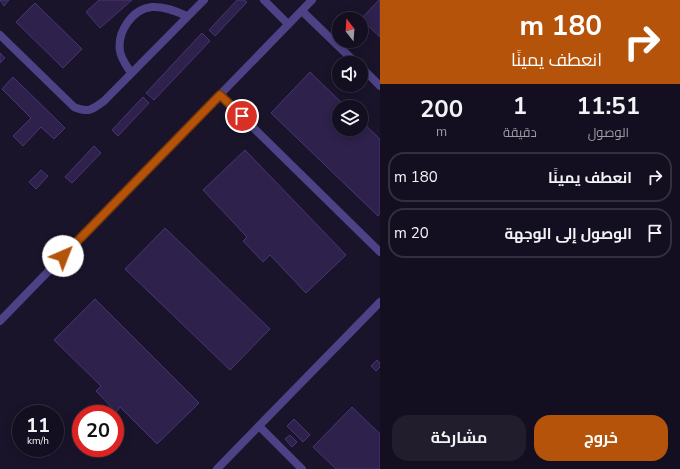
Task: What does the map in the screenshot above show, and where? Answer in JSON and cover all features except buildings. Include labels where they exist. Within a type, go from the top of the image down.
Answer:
[{"type":"lane","points":[[0,35],[74,107],[83,111],[92,109],[104,101],[204,0]]},
{"type":"lane","points":[[264,0],[288,24]]},
{"type":"lane","points":[[0,321],[312,0]]},
{"type":"lane","points":[[131,73],[120,51],[121,38],[126,24],[138,12],[151,7],[165,8],[187,16]]},
{"type":"lane","points":[[302,11],[349,56]]},
{"type":"lane","points":[[368,74],[380,86]]},
{"type":"lane","points":[[220,95],[380,252]]},
{"type":"lane","points":[[217,469],[380,302]]},
{"type":"lane","points":[[259,426],[302,469]]},
{"type":"route","points":[[63,256],[220,95],[242,116]]}]
